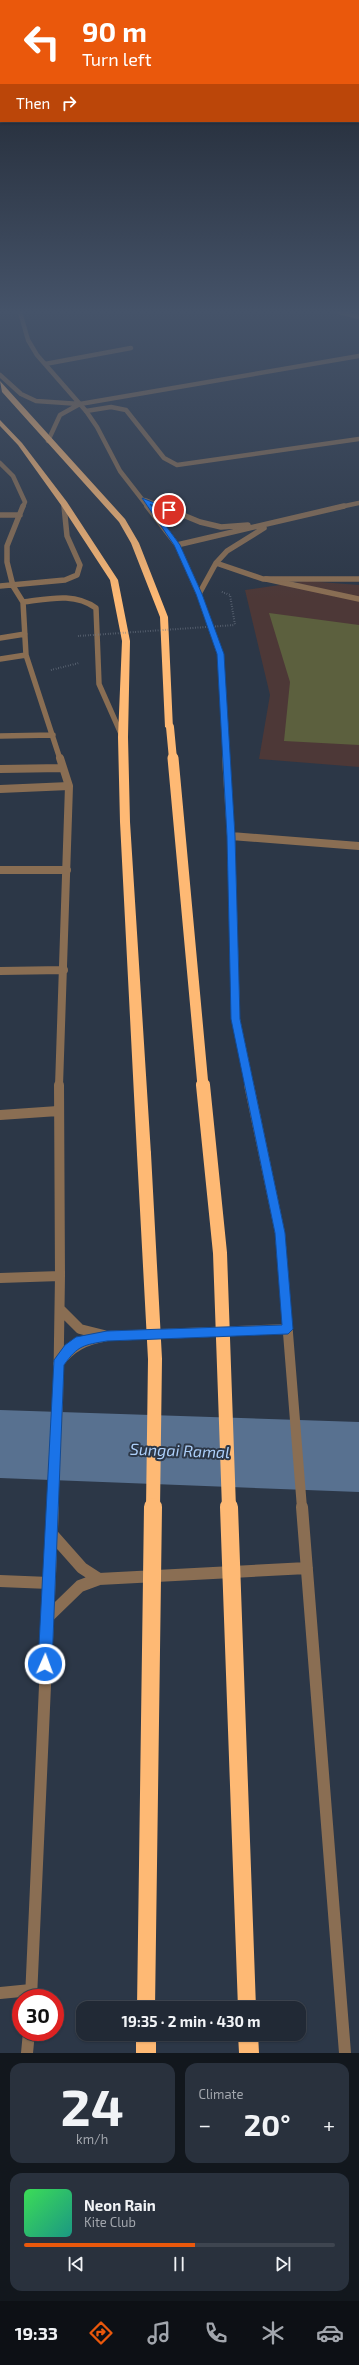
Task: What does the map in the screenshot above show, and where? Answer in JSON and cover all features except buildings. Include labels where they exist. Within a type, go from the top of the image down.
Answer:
[{"type":"highway","points":[[19,408],[122,521],[147,568],[164,617],[170,727],[195,1008],[220,1253],[248,2001]]},
{"type":"highway","points":[[0,422],[20,444],[64,504],[114,580],[126,641],[123,737],[126,829],[155,1359],[146,2001]]},
{"type":"highway","points":[[146,2041],[146,2053]]},
{"type":"highway","points":[[248,2041],[249,2053]]},
{"type":"street","points":[[48,441],[60,415],[73,408]]},
{"type":"street","points":[[83,408],[97,428],[111,457],[177,545],[199,594],[220,654],[231,836],[236,1019],[280,1233],[345,2053]]},
{"type":"street","points":[[86,411],[106,408]]},
{"type":"street","points":[[115,408],[126,410],[164,458],[177,465],[359,439]]},
{"type":"street","points":[[0,463],[13,476],[25,502],[7,546],[7,562],[13,586],[23,602],[26,655],[69,786],[64,970],[58,1111],[60,1276],[58,1404],[31,1989]]},
{"type":"street","points":[[144,500],[181,516],[221,527],[271,524]]},
{"type":"street","points":[[177,545],[359,503]]},
{"type":"street","points":[[0,586],[65,580],[77,574],[80,565],[67,536],[64,504]]},
{"type":"street","points":[[0,515],[20,515]]},
{"type":"street","points":[[199,594],[216,563],[242,540],[271,524]]},
{"type":"street","points":[[216,563],[263,579],[359,599]]},
{"type":"street","points":[[263,579],[359,579]]},
{"type":"street","points":[[23,602],[77,598],[90,602],[96,608],[99,684],[123,737]]},
{"type":"street","points":[[0,638],[25,634]]},
{"type":"street","points":[[0,659],[26,655]]},
{"type":"street","points":[[0,736],[53,735]]},
{"type":"street","points":[[0,769],[63,768]]},
{"type":"street","points":[[0,789],[69,786]]},
{"type":"street","points":[[231,836],[359,846]]},
{"type":"street","points":[[0,870],[67,870]]},
{"type":"street","points":[[0,971],[64,970]]},
{"type":"street","points":[[0,1115],[58,1111]]},
{"type":"street","points":[[0,1278],[60,1276]]},
{"type":"street","points":[[60,1309],[80,1330],[107,1336]]},
{"type":"street","points":[[58,1364],[69,1348],[80,1341],[107,1336],[288,1329]]},
{"type":"street","points":[[51,1533],[82,1568],[99,1579]]},
{"type":"street","points":[[47,1618],[80,1586],[99,1579],[307,1568]]},
{"type":"street","points":[[0,1581],[49,1583]]},
{"type":"street","points":[[0,1993],[12,1993]]},
{"type":"street","points":[[27,2053],[28,2041]]},
{"type":"path","points":[[78,636],[235,624],[230,595]]},
{"type":"path","points":[[33,673],[82,663]]},
{"type":"shaded area","points":[[307,581],[359,585],[359,767],[259,759],[270,695],[245,590]]},
{"type":"green space","points":[[269,613],[359,625],[359,745],[284,741],[290,682]]},
{"type":"waterway","name":"Sungai Ramal","points":[[0,1444],[359,1457]]},
{"type":"route","points":[[45,1664],[58,1404],[58,1364],[69,1348],[80,1341],[107,1336],[288,1329],[280,1233],[236,1019],[231,836],[220,654],[199,594],[177,545],[144,500],[169,510]]}]
